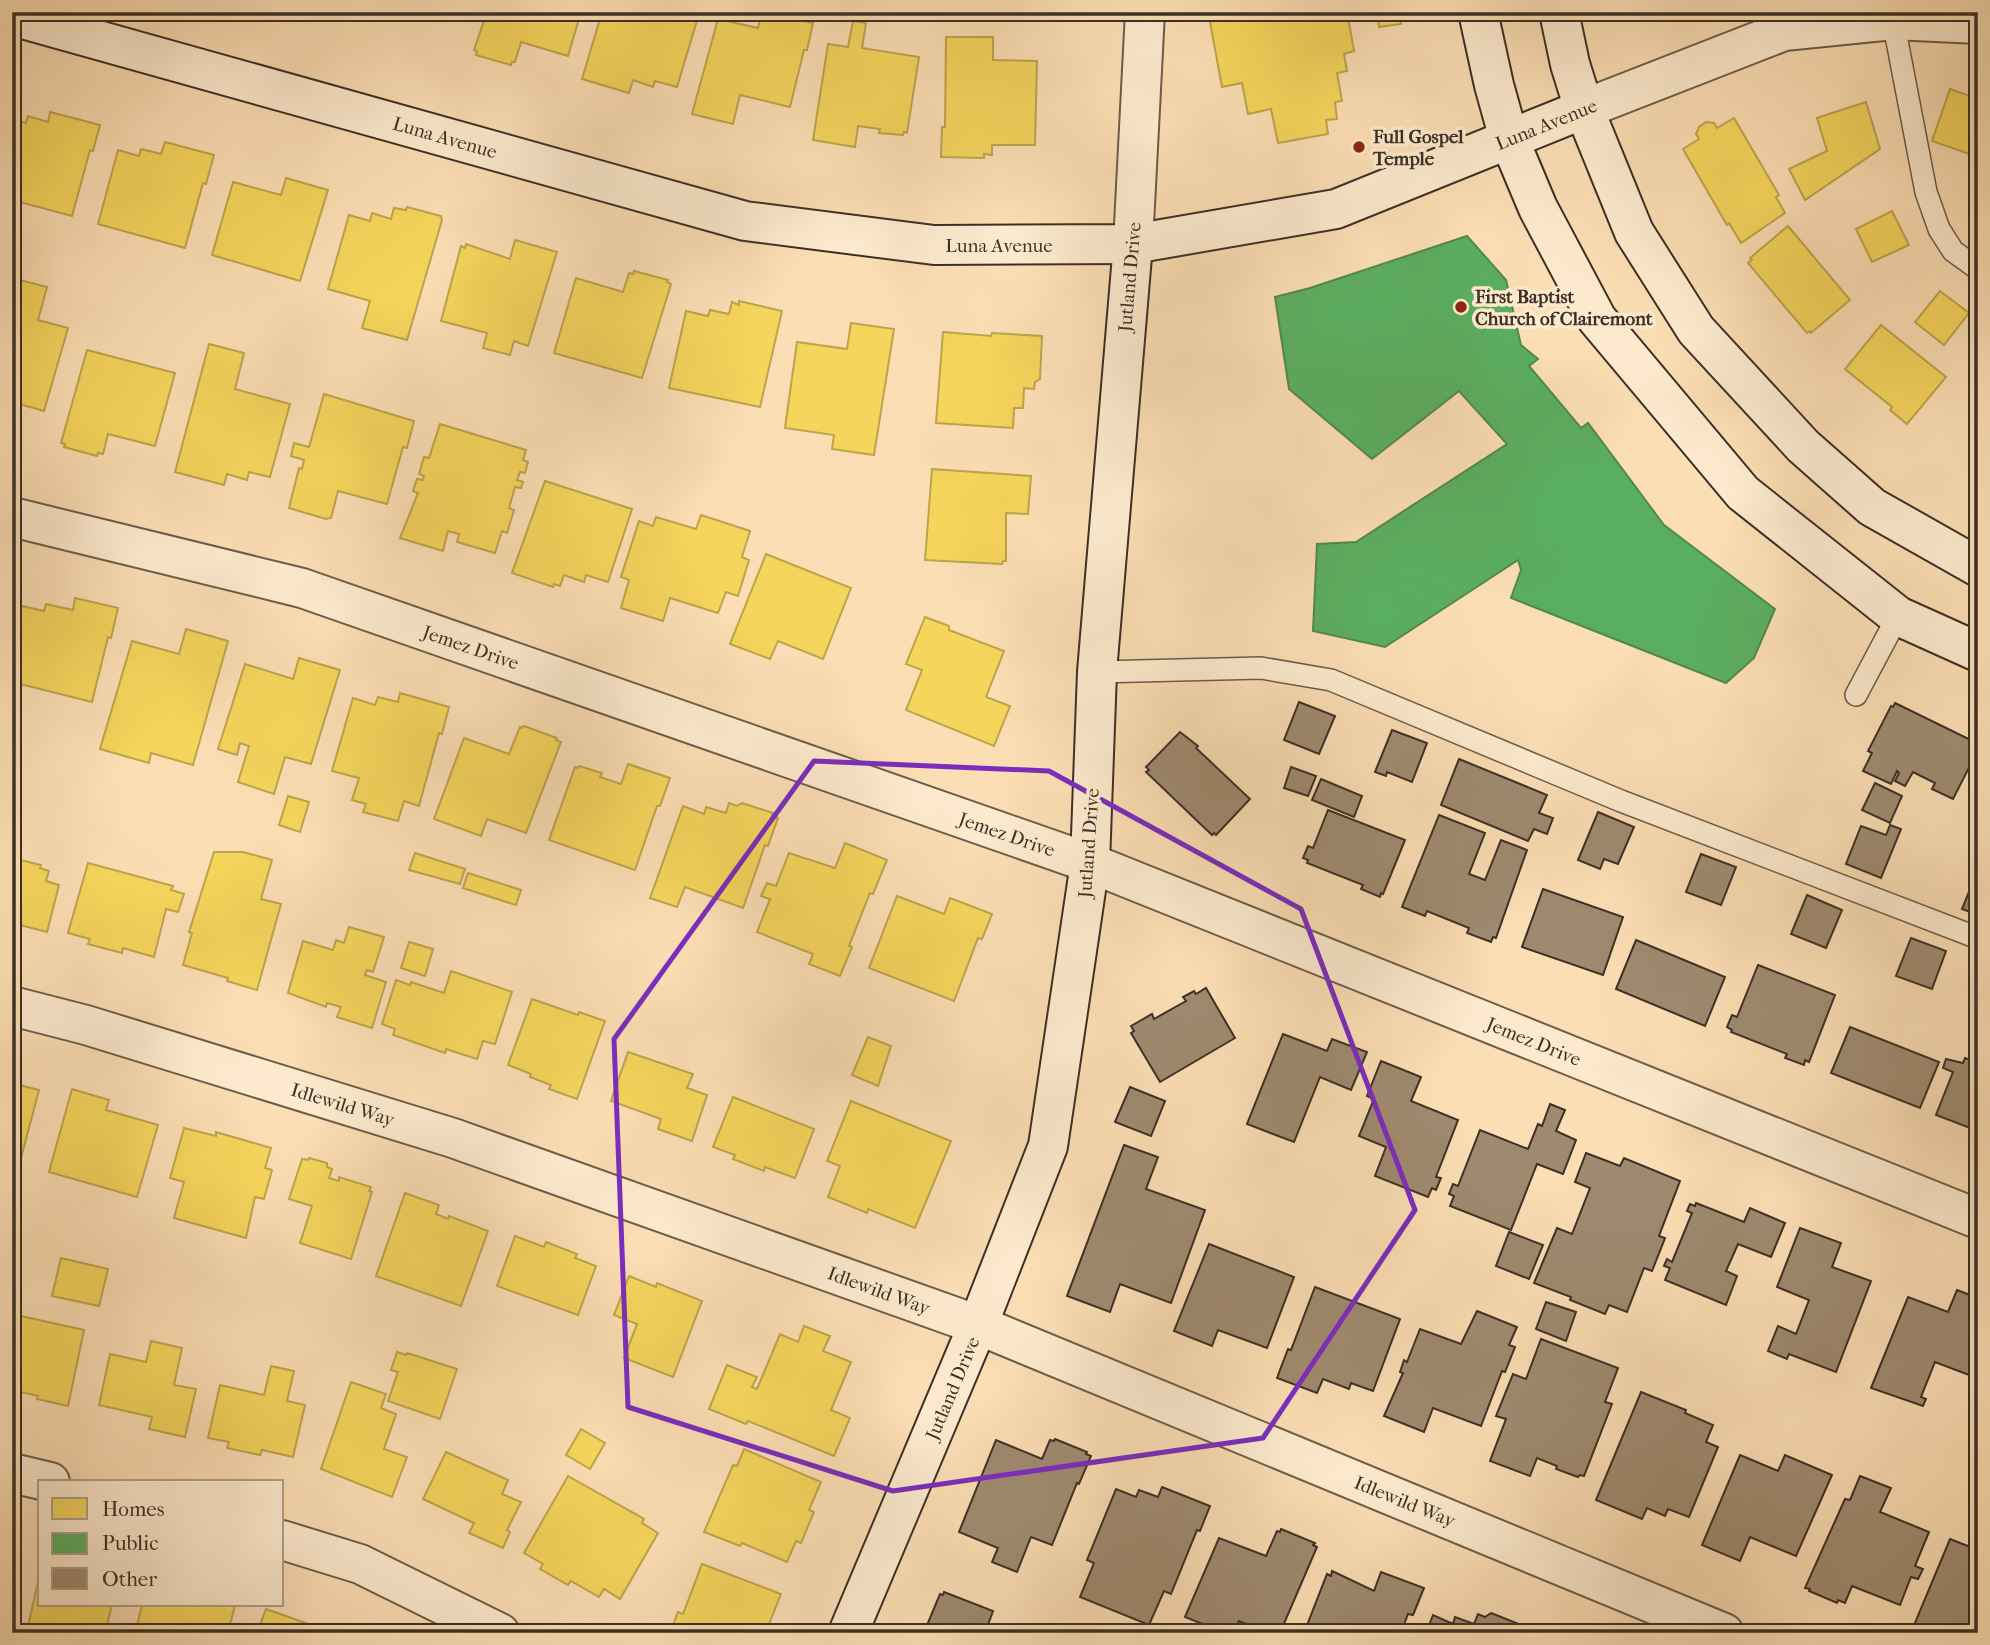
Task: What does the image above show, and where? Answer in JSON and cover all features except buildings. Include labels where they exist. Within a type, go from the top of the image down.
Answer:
[{"type":"street","name":"Jutland Drive","points":[[848,1633],[978,1325],[1048,1146],[1090,863],[1097,672],[1133,244],[1145,12]]},
{"type":"street","points":[[1478,12],[1509,139],[1538,208],[1597,319],[1743,493],[1898,616],[1978,652]]},
{"type":"street","points":[[1559,12],[1570,64],[1584,108],[1634,232],[1696,330],[1804,446],[1872,507],[1978,567]]},
{"type":"street","name":"Luna Avenue","points":[[12,16],[745,221],[934,245],[1133,244],[1336,209],[1584,108],[1784,31],[1893,16],[1978,24]]},
{"type":"street","name":"Jemez Drive","points":[[12,517],[302,588],[1090,863],[1978,1219]]},
{"type":"street","name":"Idlewild Way","points":[[12,1006],[86,1025],[453,1138],[978,1325],[1724,1633]]},
{"type":"street","points":[[12,1474],[40,1480]]},
{"type":"street","points":[[284,1541],[360,1564],[500,1633]]},
{"type":"lane","points":[[1893,16],[1926,192],[1939,229],[1953,251],[1978,268]]},
{"type":"lane","points":[[1856,695],[1898,616]]},
{"type":"lane","points":[[1097,672],[1261,668],[1331,680],[1621,801],[1978,937]]},
{"type":"highlighted area","points":[[814,761],[1049,771],[1301,909],[1415,1210],[1263,1438],[893,1491],[628,1407],[614,1039]]},
{"type":"place","name":"Full Gospel Temple","points":[[1359,147]]},
{"type":"place","name":"First Baptist Church of Clairemont","points":[[1461,307]]}]
